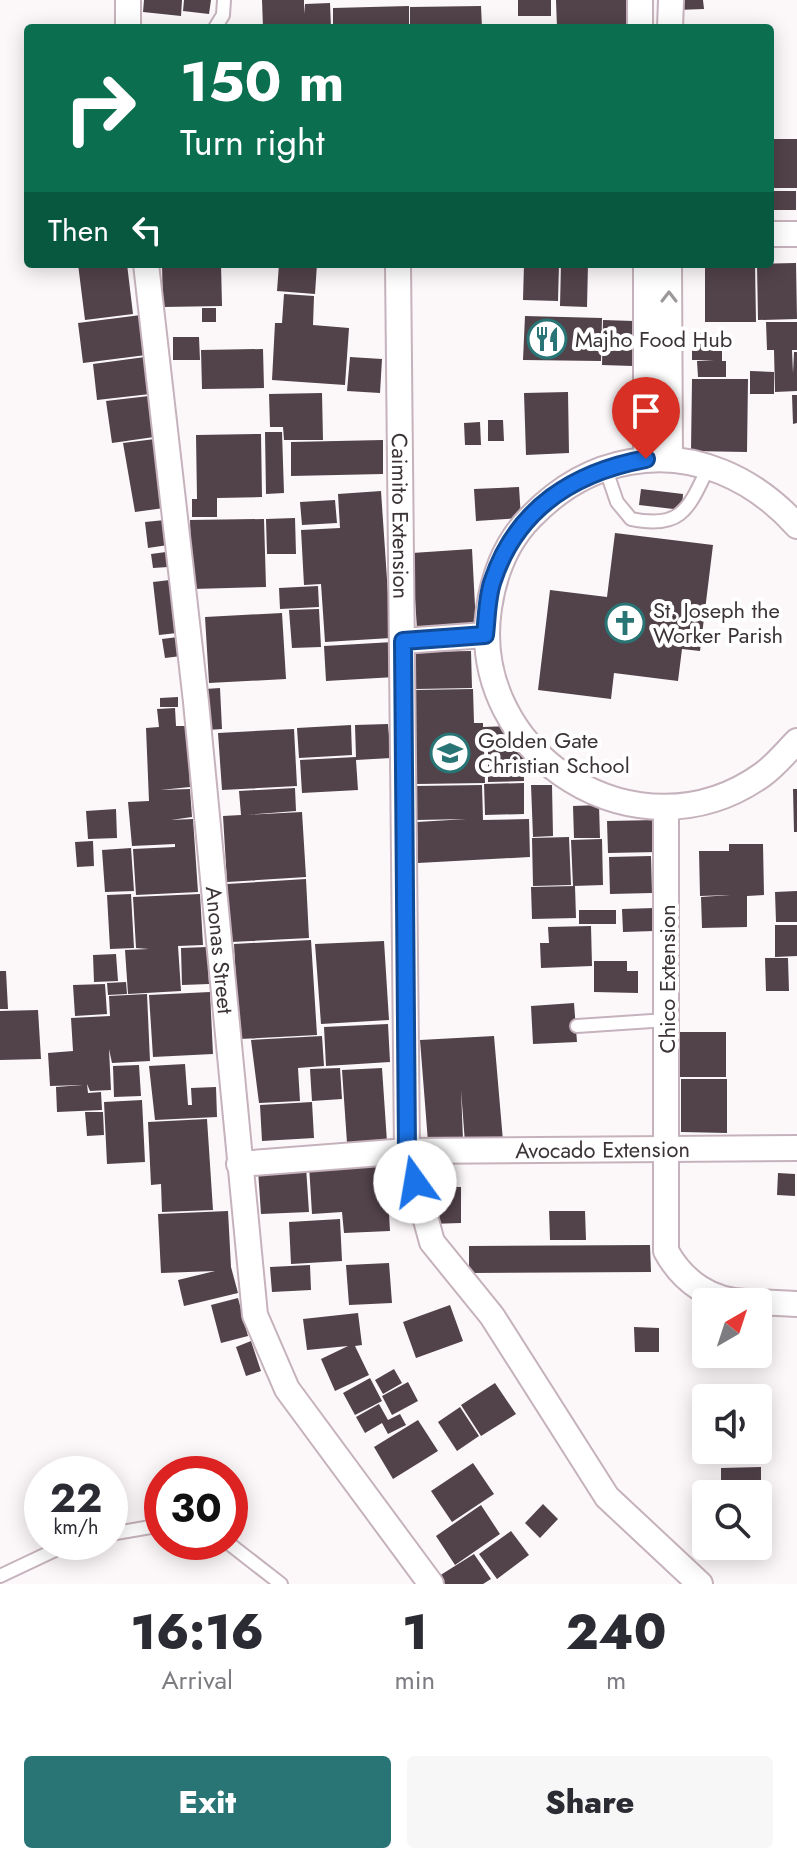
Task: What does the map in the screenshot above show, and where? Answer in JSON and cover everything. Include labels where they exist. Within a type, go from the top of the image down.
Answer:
[{"type":"street","points":[[128,0],[128,24]]},
{"type":"street","points":[[640,0],[640,24]]},
{"type":"street","points":[[670,24],[671,0]]},
{"type":"street","points":[[774,234],[797,234]]},
{"type":"street","name":"Anonas Street","points":[[146,268],[196,702],[255,1315],[287,1389],[431,1584]]},
{"type":"street","name":"Caimito Extension","points":[[398,268],[407,1151],[432,1242],[492,1316],[607,1497],[700,1584]]},
{"type":"street","points":[[646,268],[658,459]]},
{"type":"street","points":[[658,459],[669,268]]},
{"type":"street","points":[[797,526],[757,489],[709,466],[658,459],[605,467],[556,492],[517,531],[493,580],[485,635],[494,689],[521,738],[561,776],[611,800],[666,807],[717,798],[762,775],[797,741]]},
{"type":"street","points":[[403,641],[485,635]]},
{"type":"street","name":"Chico Extension","points":[[666,807],[666,1251],[677,1271],[700,1288]]},
{"type":"street","name":"Avocado Extension","points":[[239,1164],[407,1151],[797,1148]]},
{"type":"street","points":[[772,1303],[797,1304]]},
{"type":"lane","points":[[217,24],[223,15],[224,0]]},
{"type":"lane","points":[[605,467],[617,502],[631,519],[660,524],[672,520],[689,506],[709,466]]},
{"type":"lane","points":[[577,1026],[667,1020]]},
{"type":"lane","points":[[248,1558],[281,1584]]},
{"type":"lane","points":[[0,1576],[34,1560]]},
{"type":"building","points":[[144,0],[182,0],[181,16],[143,12]]},
{"type":"building","points":[[184,0],[211,0],[209,14],[183,11]]},
{"type":"building","points":[[262,0],[304,0],[304,14],[305,4],[330,3],[331,24],[263,24]]},
{"type":"building","points":[[518,0],[551,0],[551,16],[518,16]]},
{"type":"building","points":[[556,0],[629,0],[630,24],[557,24]]},
{"type":"building","points":[[677,0],[703,0],[704,9],[677,10]]},
{"type":"building","points":[[409,6],[409,24],[333,24],[333,8]]},
{"type":"building","points":[[481,6],[482,24],[410,24],[410,7]]},
{"type":"building","points":[[774,139],[797,139],[797,188],[774,188]]},
{"type":"building","points":[[774,191],[796,191],[796,210],[774,210]]},
{"type":"building","points":[[796,263],[797,319],[758,320],[757,268],[774,268],[774,264]]},
{"type":"building","points":[[78,268],[127,268],[133,314],[85,320]]},
{"type":"building","points":[[162,268],[221,268],[222,306],[163,307]]},
{"type":"building","points":[[279,268],[317,268],[315,294],[277,291]]},
{"type":"building","points":[[524,268],[559,268],[558,301],[523,300]]},
{"type":"building","points":[[561,268],[588,268],[587,307],[560,306]]},
{"type":"building","points":[[705,268],[755,268],[756,322],[705,322]]},
{"type":"building","points":[[284,294],[314,296],[313,325],[349,328],[345,385],[272,380],[275,323],[282,323]]},
{"type":"building","points":[[202,308],[216,308],[216,322],[202,322]]},
{"type":"building","points":[[141,315],[146,355],[83,363],[78,323]]},
{"type":"building","name":"Majho Food Hub","points":[[525,316],[602,318],[601,361],[523,360]]},
{"type":"building","points":[[603,320],[634,321],[633,366],[602,365]]},
{"type":"building","points":[[766,322],[797,322],[797,350],[792,350],[793,373],[794,352],[797,352],[797,391],[775,392],[774,350],[767,350]]},
{"type":"building","points":[[692,333],[722,334],[722,361],[726,361],[726,377],[698,377],[697,361],[714,360],[692,360]]},
{"type":"building","points":[[173,337],[199,337],[200,360],[173,360]]},
{"type":"building","points":[[263,349],[264,388],[202,389],[201,350]]},
{"type":"building","points":[[145,357],[150,394],[97,400],[93,364]]},
{"type":"building","points":[[350,357],[382,359],[380,393],[347,391]]},
{"type":"building","points":[[750,371],[774,372],[774,394],[750,394]]},
{"type":"building","points":[[692,379],[748,379],[747,452],[691,451]]},
{"type":"building","points":[[568,392],[569,453],[526,455],[524,393]]},
{"type":"building","points":[[322,393],[323,440],[284,440],[283,427],[270,427],[269,394]]},
{"type":"building","points":[[792,395],[797,395],[797,423],[793,424]]},
{"type":"building","points":[[149,396],[154,437],[112,443],[106,401]]},
{"type":"building","points":[[488,420],[503,420],[504,441],[488,441]]},
{"type":"building","points":[[480,422],[481,445],[465,445],[464,423]]},
{"type":"building","points":[[265,432],[282,432],[284,493],[266,494]]},
{"type":"building","points":[[261,434],[262,497],[217,498],[217,517],[192,517],[192,499],[197,499],[196,435]]},
{"type":"building","points":[[155,439],[164,508],[135,512],[123,443]]},
{"type":"building","points":[[383,440],[383,474],[291,476],[291,442]]},
{"type":"building","points":[[519,487],[521,518],[476,521],[474,489]]},
{"type":"building","points":[[641,489],[683,494],[682,510],[639,505]]},
{"type":"building","points":[[381,491],[391,638],[325,642],[321,584],[304,585],[301,530],[340,528],[338,494]]},
{"type":"building","points":[[335,500],[337,523],[302,525],[300,502]]},
{"type":"building","points":[[295,518],[296,554],[267,554],[266,519]]},
{"type":"building","points":[[264,519],[266,587],[192,589],[190,520]]},
{"type":"building","points":[[165,520],[168,545],[148,548],[145,522]]},
{"type":"building","name":"St. Joseph the Worker Parish","points":[[615,533],[713,545],[700,651],[682,649],[678,681],[614,673],[611,699],[538,690],[550,590],[607,597]]},
{"type":"building","points":[[472,549],[476,625],[417,629],[412,553]]},
{"type":"building","points":[[166,552],[168,567],[153,568],[151,554]]},
{"type":"building","points":[[170,580],[177,633],[159,635],[153,582]]},
{"type":"building","points":[[318,586],[319,607],[280,609],[279,588]]},
{"type":"building","points":[[319,609],[321,647],[292,648],[289,610]]},
{"type":"building","points":[[282,613],[286,679],[209,683],[205,617]]},
{"type":"building","points":[[178,637],[181,656],[165,658],[162,639]]},
{"type":"building","points":[[393,642],[395,677],[326,681],[324,646]]},
{"type":"building","points":[[471,651],[472,688],[416,689],[415,652]]},
{"type":"building","points":[[220,688],[222,729],[207,730],[205,689]]},
{"type":"building","name":"Golden Gate Christian School","points":[[473,689],[474,723],[483,723],[483,727],[511,726],[512,750],[523,750],[524,781],[488,782],[488,750],[484,750],[485,783],[416,784],[414,690]]},
{"type":"building","points":[[178,697],[178,707],[160,707],[160,698]]},
{"type":"building","points":[[175,708],[176,726],[187,726],[190,787],[160,790],[190,789],[192,817],[171,820],[193,819],[198,892],[136,895],[133,849],[175,847],[175,844],[132,846],[128,802],[149,801],[146,728],[159,727],[157,709]]},
{"type":"building","points":[[388,724],[391,758],[356,760],[358,790],[302,793],[300,760],[356,757],[355,725]]},
{"type":"building","points":[[351,725],[352,755],[299,758],[297,728]]},
{"type":"building","points":[[294,729],[297,786],[222,790],[218,733]]},
{"type":"building","points":[[524,783],[524,814],[485,815],[484,784]]},
{"type":"building","points":[[482,785],[483,820],[529,819],[530,857],[418,863],[417,822],[467,819],[416,820],[415,786]]},
{"type":"building","points":[[531,785],[552,785],[553,836],[533,837]]},
{"type":"building","points":[[295,788],[296,811],[246,815],[302,812],[306,877],[227,882],[223,816],[241,815],[239,791]]},
{"type":"building","points":[[793,789],[797,789],[797,832],[794,832]]},
{"type":"building","points":[[599,805],[600,838],[574,838],[573,806]]},
{"type":"building","points":[[116,809],[117,838],[88,839],[86,811]]},
{"type":"building","points":[[657,820],[658,852],[608,853],[607,821]]},
{"type":"building","points":[[569,837],[571,885],[533,886],[532,838]]},
{"type":"building","points":[[602,839],[603,885],[573,886],[571,840]]},
{"type":"building","points":[[93,841],[94,866],[77,867],[75,842]]},
{"type":"building","points":[[729,844],[763,844],[764,895],[747,896],[747,927],[702,928],[701,897],[730,895],[700,896],[699,851],[729,851]]},
{"type":"building","points":[[131,848],[134,891],[105,892],[102,850]]},
{"type":"building","points":[[651,856],[652,893],[610,894],[609,857]]},
{"type":"building","points":[[306,879],[309,938],[231,942],[227,884]]},
{"type":"building","points":[[575,886],[576,918],[532,919],[531,887]]},
{"type":"building","points":[[797,891],[797,922],[776,922],[775,892]]},
{"type":"building","points":[[131,894],[134,948],[110,949],[107,895]]},
{"type":"building","points":[[200,894],[203,945],[178,946],[181,991],[128,994],[125,950],[149,949],[136,948],[133,897]]},
{"type":"building","points":[[654,908],[654,931],[623,932],[622,909]]},
{"type":"building","points":[[579,910],[616,910],[616,924],[579,924]]},
{"type":"building","points":[[775,925],[797,925],[797,956],[775,957]]},
{"type":"building","points":[[591,926],[592,966],[541,968],[540,943],[549,943],[548,927]]},
{"type":"building","points":[[311,940],[317,1035],[239,1039],[234,944]]},
{"type":"building","points":[[384,941],[389,1020],[321,1024],[315,944]]},
{"type":"building","points":[[207,947],[209,984],[182,985],[181,948]]},
{"type":"building","points":[[116,954],[118,981],[94,982],[93,955]]},
{"type":"building","points":[[765,958],[788,958],[789,991],[766,991]]},
{"type":"building","points":[[594,961],[627,961],[627,971],[638,971],[638,993],[594,992]]},
{"type":"building","points":[[0,971],[6,971],[8,1009],[0,1009]]},
{"type":"building","points":[[126,982],[127,994],[108,995],[107,983]]},
{"type":"building","points":[[105,984],[107,1014],[75,1016],[73,985]]},
{"type":"building","points":[[210,992],[213,1054],[153,1057],[149,995]]},
{"type":"building","points":[[147,994],[150,1061],[112,1063],[109,1049],[111,1090],[90,1091],[87,1084],[88,1093],[101,1092],[102,1110],[57,1112],[56,1087],[83,1085],[50,1086],[48,1053],[73,1051],[71,1018],[110,1016],[109,996]]},
{"type":"building","points":[[574,1003],[577,1042],[533,1044],[531,1006]]},
{"type":"building","points":[[38,1010],[41,1059],[0,1060],[0,1011]]},
{"type":"building","points":[[388,1024],[390,1062],[326,1066],[324,1027]]},
{"type":"building","points":[[679,1032],[726,1032],[726,1077],[679,1077]]},
{"type":"building","points":[[322,1036],[324,1066],[298,1068],[300,1101],[259,1103],[251,1040]]},
{"type":"building","points":[[494,1036],[503,1141],[465,1143],[461,1090],[463,1140],[428,1142],[420,1040]]},
{"type":"building","points":[[185,1064],[188,1105],[192,1105],[191,1088],[216,1087],[217,1117],[155,1120],[149,1066]]},
{"type":"building","points":[[139,1065],[141,1096],[114,1097],[113,1066]]},
{"type":"building","points":[[340,1068],[342,1099],[312,1101],[310,1069]]},
{"type":"building","points":[[382,1068],[387,1142],[347,1143],[342,1070]]},
{"type":"building","points":[[681,1079],[727,1079],[727,1133],[681,1132]]},
{"type":"building","points":[[142,1100],[145,1162],[107,1164],[104,1102]]},
{"type":"building","points":[[312,1102],[314,1138],[262,1141],[260,1105]]},
{"type":"building","points":[[85,1112],[103,1112],[104,1135],[87,1136]]},
{"type":"building","points":[[207,1119],[213,1210],[162,1212],[161,1184],[151,1185],[148,1122]]},
{"type":"building","points":[[386,1161],[390,1231],[344,1233],[342,1212],[312,1214],[309,1165]]},
{"type":"building","points":[[306,1167],[309,1212],[261,1214],[258,1170]]},
{"type":"building","points":[[778,1173],[795,1174],[795,1196],[777,1195]]},
{"type":"building","points":[[430,1187],[461,1187],[461,1223],[430,1224]]},
{"type":"building","points":[[228,1211],[231,1267],[238,1293],[184,1306],[178,1280],[215,1271],[161,1273],[158,1214]]},
{"type":"building","points":[[549,1211],[585,1211],[586,1240],[550,1240]]},
{"type":"building","points":[[340,1219],[342,1261],[291,1264],[289,1222]]},
{"type":"building","points":[[650,1245],[651,1272],[469,1273],[469,1246]]},
{"type":"building","points":[[389,1263],[392,1303],[349,1305],[346,1265]]},
{"type":"building","points":[[310,1265],[311,1290],[272,1292],[270,1267]]},
{"type":"building","points":[[238,1298],[248,1336],[221,1343],[211,1305]]},
{"type":"building","points":[[450,1305],[463,1341],[416,1358],[403,1322]]},
{"type":"building","points":[[358,1313],[362,1345],[355,1346],[369,1375],[335,1391],[321,1359],[348,1346],[307,1350],[303,1319]]},
{"type":"building","points":[[634,1327],[659,1328],[659,1352],[635,1352]]},
{"type":"building","points":[[251,1341],[261,1371],[246,1376],[236,1347]]},
{"type":"building","points":[[394,1369],[402,1383],[383,1394],[375,1380]]},
{"type":"building","points":[[370,1378],[382,1401],[355,1415],[343,1393]]},
{"type":"building","points":[[408,1382],[418,1401],[392,1415],[382,1396]]},
{"type":"building","points":[[495,1383],[516,1414],[481,1436],[461,1405]]},
{"type":"building","points":[[379,1404],[388,1420],[400,1414],[406,1425],[388,1434],[382,1423],[365,1433],[356,1417]]},
{"type":"building","points":[[460,1407],[479,1436],[457,1451],[438,1422]]},
{"type":"building","points":[[418,1420],[438,1451],[393,1479],[374,1447]]},
{"type":"building","points":[[473,1463],[494,1494],[452,1522],[431,1491]]},
{"type":"building","points":[[761,1467],[761,1480],[721,1480],[721,1468]]},
{"type":"building","points":[[543,1504],[558,1519],[540,1538],[525,1523]]},
{"type":"building","points":[[481,1505],[500,1534],[455,1565],[436,1536]]},
{"type":"building","points":[[511,1531],[529,1555],[497,1579],[479,1554]]},
{"type":"building","points":[[474,1554],[491,1579],[483,1584],[444,1584],[439,1576]]},
{"type":"place","name":"Majho Food Hub","points":[[547,339]]},
{"type":"place","name":"St. Joseph the Worker Parish","points":[[625,623]]},
{"type":"place","name":"Golden Gate Christian School","points":[[450,753]]},
{"type":"route","points":[[415,1182],[407,1151],[403,641],[485,635],[493,580],[517,531],[556,492],[605,467],[646,459]]}]
